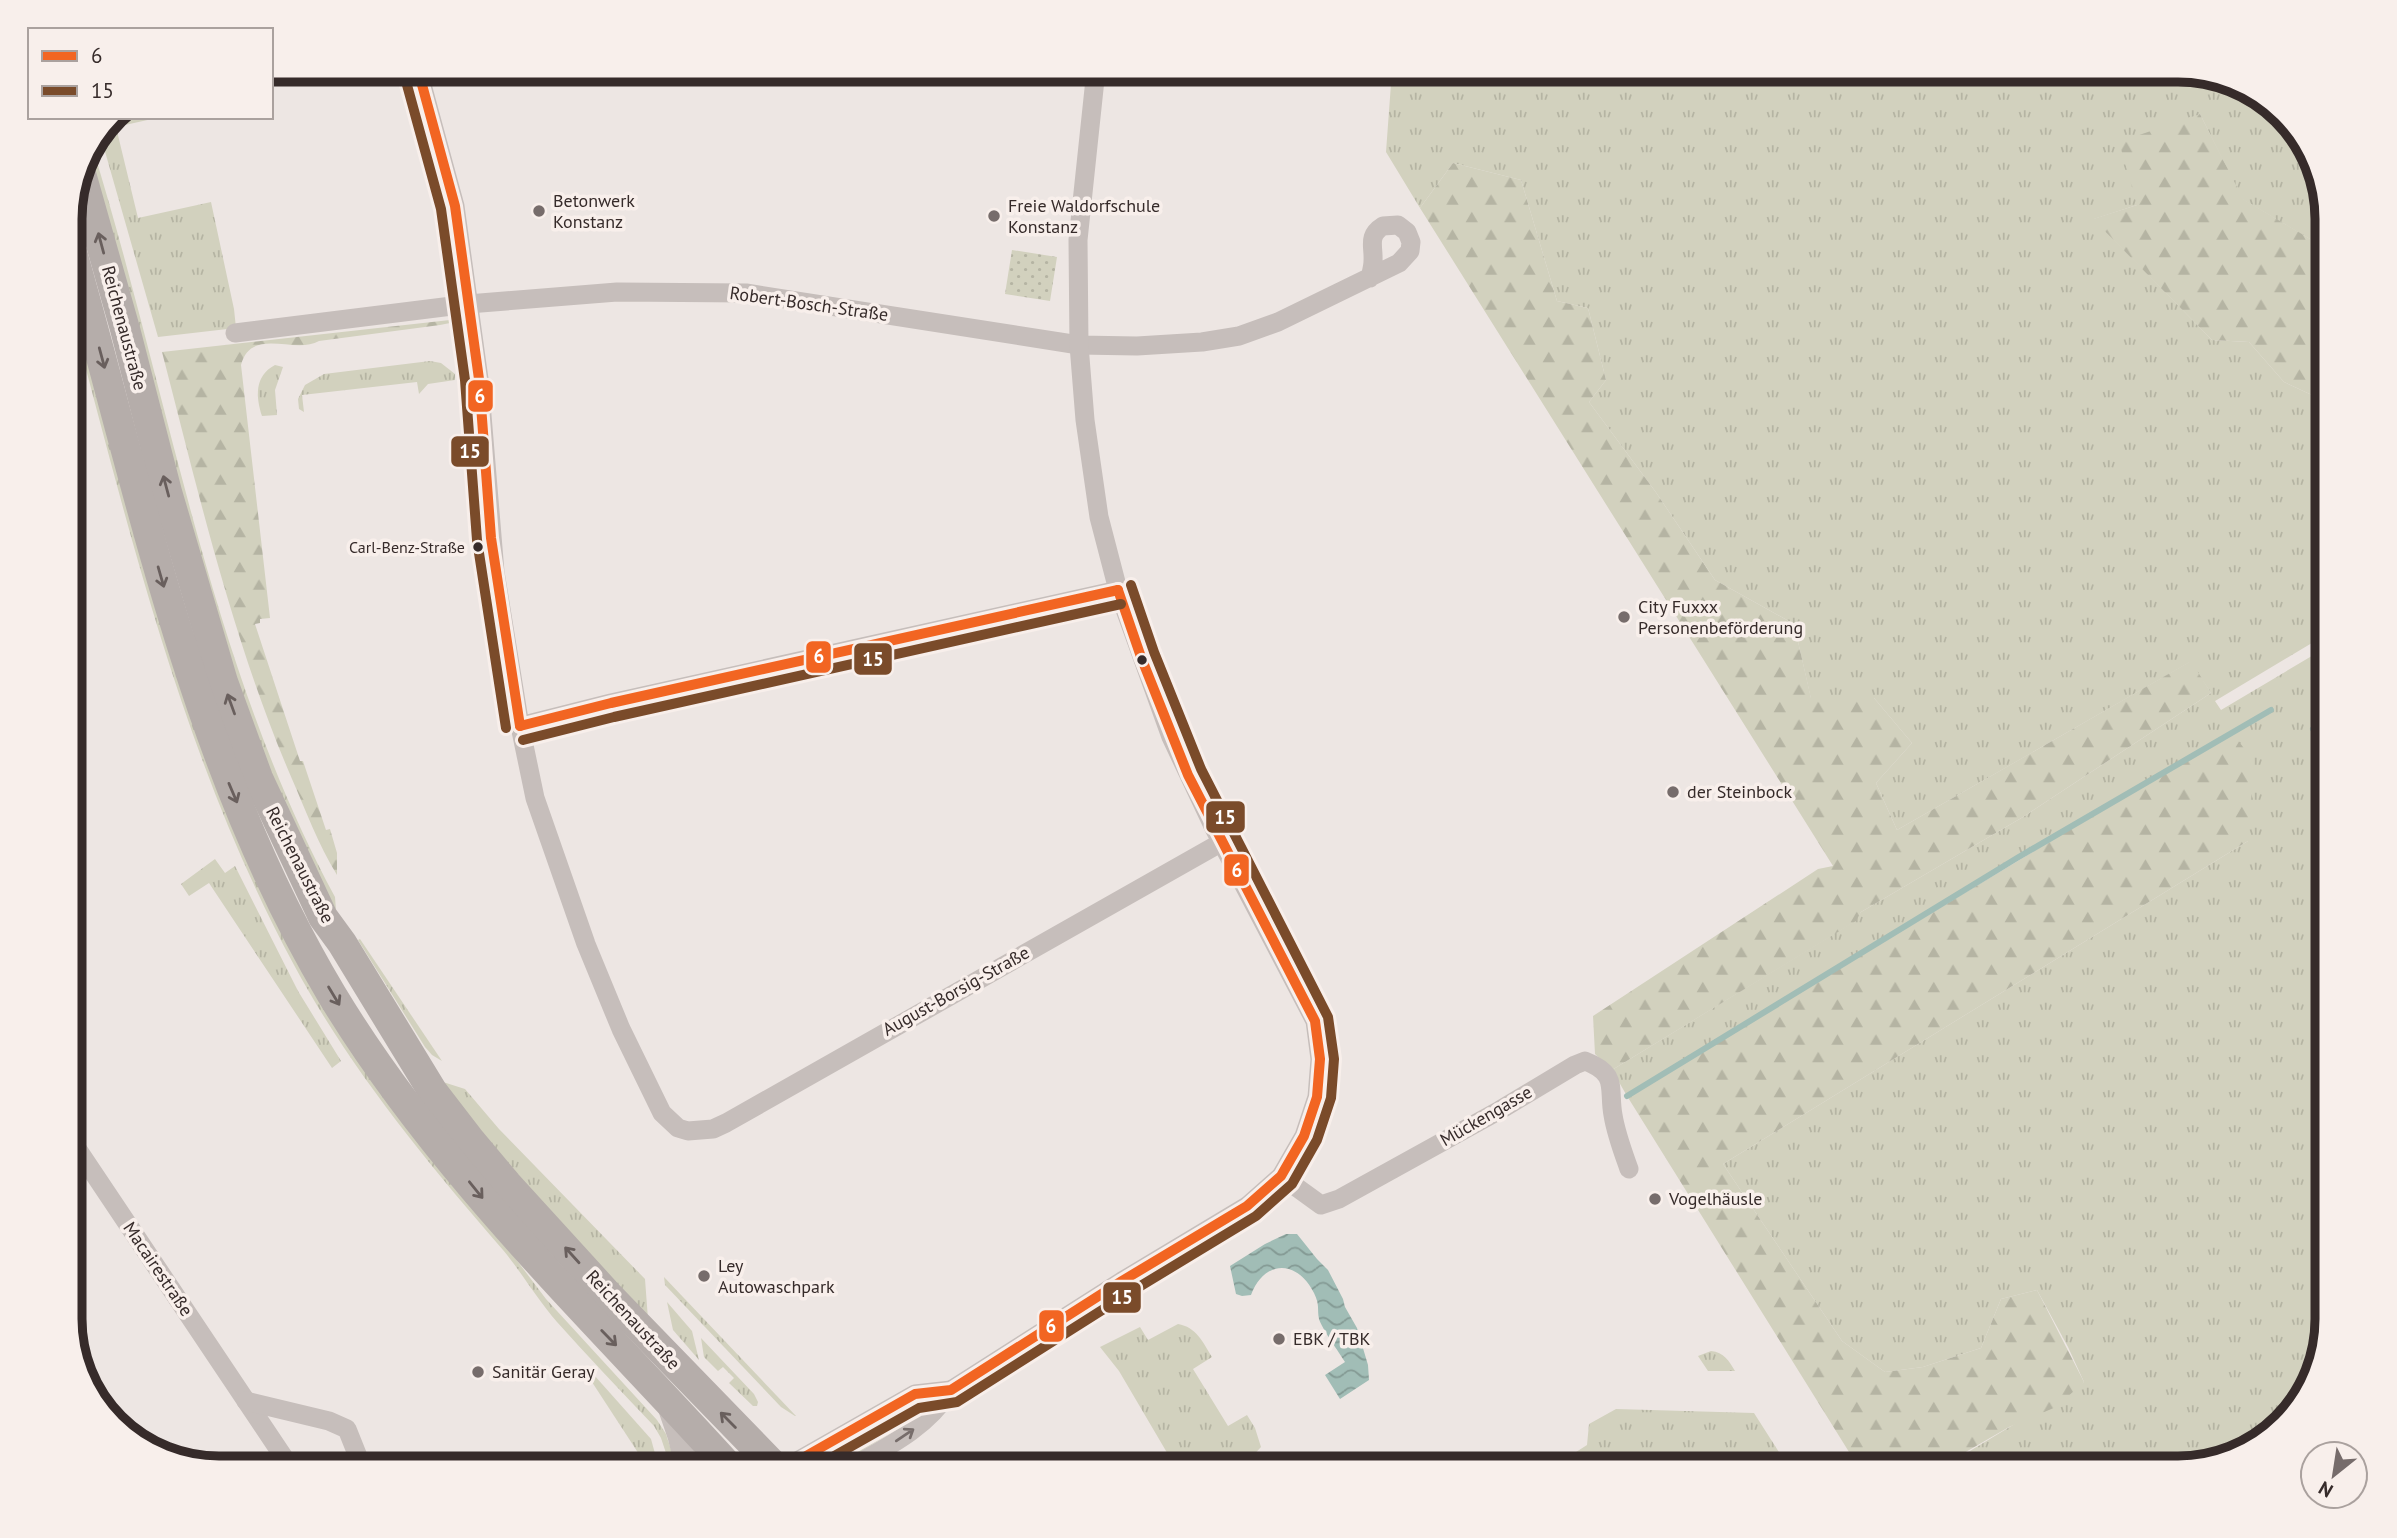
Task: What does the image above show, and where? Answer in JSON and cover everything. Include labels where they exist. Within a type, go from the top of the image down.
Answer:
[{"type":"main road","name":"Reichenaustraße","points":[[86,190],[167,492],[223,682],[258,778],[323,917],[342,943],[433,1092],[470,1140],[610,1297],[764,1456]]},
{"type":"main road","name":"Reichenaustraße","points":[[83,292],[190,675],[228,782],[258,854],[291,922],[332,995],[372,1057],[441,1147],[545,1271],[719,1456]]},
{"type":"street","points":[[421,82],[455,206],[479,379],[491,538],[520,726],[611,703],[1118,590]]},
{"type":"street","points":[[871,1456],[910,1433],[937,1411],[951,1390],[1122,1281],[1247,1206],[1281,1176],[1304,1136],[1317,1097],[1320,1059],[1315,1021],[1171,737],[1118,590],[1099,517],[1085,420],[1079,345],[1078,240],[1095,82]]},
{"type":"street","name":"Robert-Bosch-Straße","points":[[235,333],[468,304],[617,292],[746,293],[1079,345],[1202,342],[1239,336],[1278,322],[1370,278]]},
{"type":"street","name":"August-Borsig-Straße","points":[[520,726],[535,798],[586,944],[621,1030],[662,1113],[678,1128],[688,1132],[713,1129],[726,1123],[1222,842]]},
{"type":"street","name":"Mückengasse","points":[[1281,1176],[1321,1205],[1339,1199],[1585,1061],[1598,1066],[1606,1074],[1612,1087],[1612,1112],[1629,1169]]},
{"type":"street","name":"Macairestraße","points":[[83,1157],[284,1456]]},
{"type":"street","points":[[806,1456],[915,1394],[951,1390]]},
{"type":"street","points":[[665,1397],[684,1456]]},
{"type":"street","points":[[246,1401],[329,1421],[347,1429],[358,1456]]},
{"type":"street","points":[[879,1456],[882,1450]]},
{"type":"green space","points":[[1391,82],[2195,83],[2222,90],[2254,105],[2281,129],[2292,143],[2301,159],[2312,193],[2315,242],[2242,199],[2200,114],[2137,205],[2094,219],[2212,340],[2249,342],[2284,382],[2315,396],[2315,641],[2215,701],[2221,710],[2315,654],[2314,1336],[2307,1363],[2292,1395],[2268,1422],[2254,1433],[2230,1445],[2195,1455],[1962,1456],[2084,1382],[2037,1290],[2001,1299],[1981,1348],[1923,1367],[1885,1372],[1842,1341],[1723,1164],[2248,841],[2232,733],[2017,858],[1627,1096],[1612,1070],[1855,921],[1861,912],[2023,817],[2211,693],[2190,662],[1897,830],[1876,783],[1912,743],[1874,698],[1811,699],[1794,624],[1715,580],[1655,491],[1589,402],[1606,380],[1588,308],[1557,301],[1521,180],[1453,163],[1420,208],[1386,152]]},
{"type":"green space","points":[[2200,114],[2243,199],[2315,242],[2315,396],[2284,382],[2249,342],[2212,340],[2093,219],[2137,205],[2119,142]]},
{"type":"green space","points":[[126,119],[152,119],[119,126]]},
{"type":"green space","points":[[116,129],[138,218],[211,202],[234,309],[236,328],[158,337],[104,147]]},
{"type":"green space","points":[[96,159],[223,623],[255,717],[292,808],[335,897],[336,910],[282,807],[210,602],[92,170]]},
{"type":"green space","points":[[1453,163],[1521,180],[1557,301],[1588,308],[1606,380],[1589,402],[1655,491],[1715,580],[1794,624],[1811,698],[1874,698],[1912,743],[1876,783],[1897,830],[2191,661],[2211,693],[2023,817],[1861,912],[1856,921],[1612,1070],[1595,1054],[1593,1016],[1818,869],[1833,866],[1420,208]]},
{"type":"green space","points":[[1012,250],[1057,257],[1050,301],[1005,294]]},
{"type":"green space","points":[[450,320],[450,323],[440,325],[309,344],[264,344],[246,353],[241,365],[270,618],[260,619],[260,623],[255,624],[300,761],[303,761],[326,830],[330,829],[337,853],[337,875],[292,779],[252,675],[219,568],[162,352]]},
{"type":"green space","points":[[83,329],[226,808],[506,1246],[546,1299],[657,1420],[666,1434],[673,1456],[667,1456],[654,1426],[557,1322],[503,1250],[391,1113],[339,1041],[294,965],[255,887],[190,726],[138,561],[83,358]]},
{"type":"green space","points":[[430,361],[441,363],[455,374],[455,380],[428,384],[419,394],[417,382],[302,395],[304,412],[299,409],[298,399],[305,385],[324,374]]},
{"type":"green space","points":[[275,365],[283,367],[275,390],[277,415],[262,416],[258,388],[263,375]]},
{"type":"green space","points":[[2232,732],[2254,762],[2248,841],[1723,1164],[1842,1341],[1885,1372],[1923,1367],[1981,1348],[2001,1299],[2037,1290],[2084,1382],[2056,1407],[2009,1427],[1959,1456],[1852,1456],[1627,1096]]},
{"type":"green space","points":[[215,859],[225,873],[235,866],[298,991],[341,1061],[332,1068],[209,883],[189,896],[181,884]]},
{"type":"green space","points":[[360,939],[442,1061],[425,1047],[358,940]]},
{"type":"green space","points":[[443,1082],[465,1089],[499,1129],[645,1279],[648,1319],[509,1169]]},
{"type":"green space","points":[[664,1277],[796,1416],[781,1407],[665,1285]]},
{"type":"green space","points":[[667,1302],[692,1331],[699,1360],[673,1330]]},
{"type":"green space","points":[[1178,1324],[1194,1332],[1212,1357],[1193,1369],[1228,1426],[1247,1415],[1255,1428],[1261,1447],[1253,1456],[1169,1456],[1119,1371],[1100,1347],[1140,1327],[1148,1340]]},
{"type":"green space","points":[[701,1338],[754,1394],[757,1406],[753,1406],[729,1383],[734,1378],[723,1367],[718,1371],[704,1357]]},
{"type":"green space","points":[[1711,1351],[1723,1355],[1735,1371],[1708,1371],[1698,1356]]},
{"type":"green space","points":[[594,1375],[651,1439],[656,1456],[640,1456],[590,1379]]},
{"type":"green space","points":[[1616,1409],[1754,1413],[1781,1456],[1570,1456],[1587,1445],[1589,1424]]},
{"type":"green space","points":[[908,1416],[911,1421],[853,1456],[841,1456]]},
{"type":"water","points":[[1286,1234],[1297,1234],[1328,1270],[1357,1328],[1368,1365],[1369,1380],[1340,1399],[1325,1375],[1345,1362],[1319,1319],[1316,1297],[1307,1282],[1290,1269],[1281,1268],[1264,1275],[1251,1295],[1236,1294],[1230,1266]]},
{"type":"waterway","points":[[1627,1096],[2017,858],[2271,710]]},
{"type":"transit line","name":"15","points":[[406,82],[441,209],[465,380],[477,540],[506,728]]},
{"type":"transit line","name":"6","points":[[421,82],[455,206],[479,379],[491,538],[520,726]]},
{"type":"transit line","name":"15","points":[[834,1456],[919,1408],[957,1402],[1256,1216],[1292,1184],[1317,1140],[1331,1098],[1334,1059],[1328,1017],[1201,769],[1154,652],[1131,585]]},
{"type":"transit line","name":"6","points":[[520,726],[611,703],[1118,590]]},
{"type":"transit line","name":"6","points":[[806,1456],[915,1394],[951,1390],[1122,1281],[1247,1206],[1281,1176],[1304,1136],[1317,1097],[1320,1059],[1315,1021],[1188,775],[1141,657],[1118,590]]},
{"type":"transit line","name":"15","points":[[523,740],[614,717],[1121,604]]},
{"type":"place","name":"Betonwerk Konstanz","points":[[539,211]]},
{"type":"place","name":"Freie Waldorfschule Konstanz","points":[[994,216]]},
{"type":"place","name":"Carl-Benz-Straße","points":[[478,547]]},
{"type":"place","name":"City Fuxxx Personenbeförderung","points":[[1624,617]]},
{"type":"place","name":"der Steinbock","points":[[1673,792]]},
{"type":"place","name":"Vogelhäusle","points":[[1655,1199]]},
{"type":"place","name":"Ley Autowaschpark","points":[[704,1276]]},
{"type":"place","name":"EBK / TBK","points":[[1279,1339]]},
{"type":"place","name":"Sanitär Geray","points":[[478,1372]]}]
